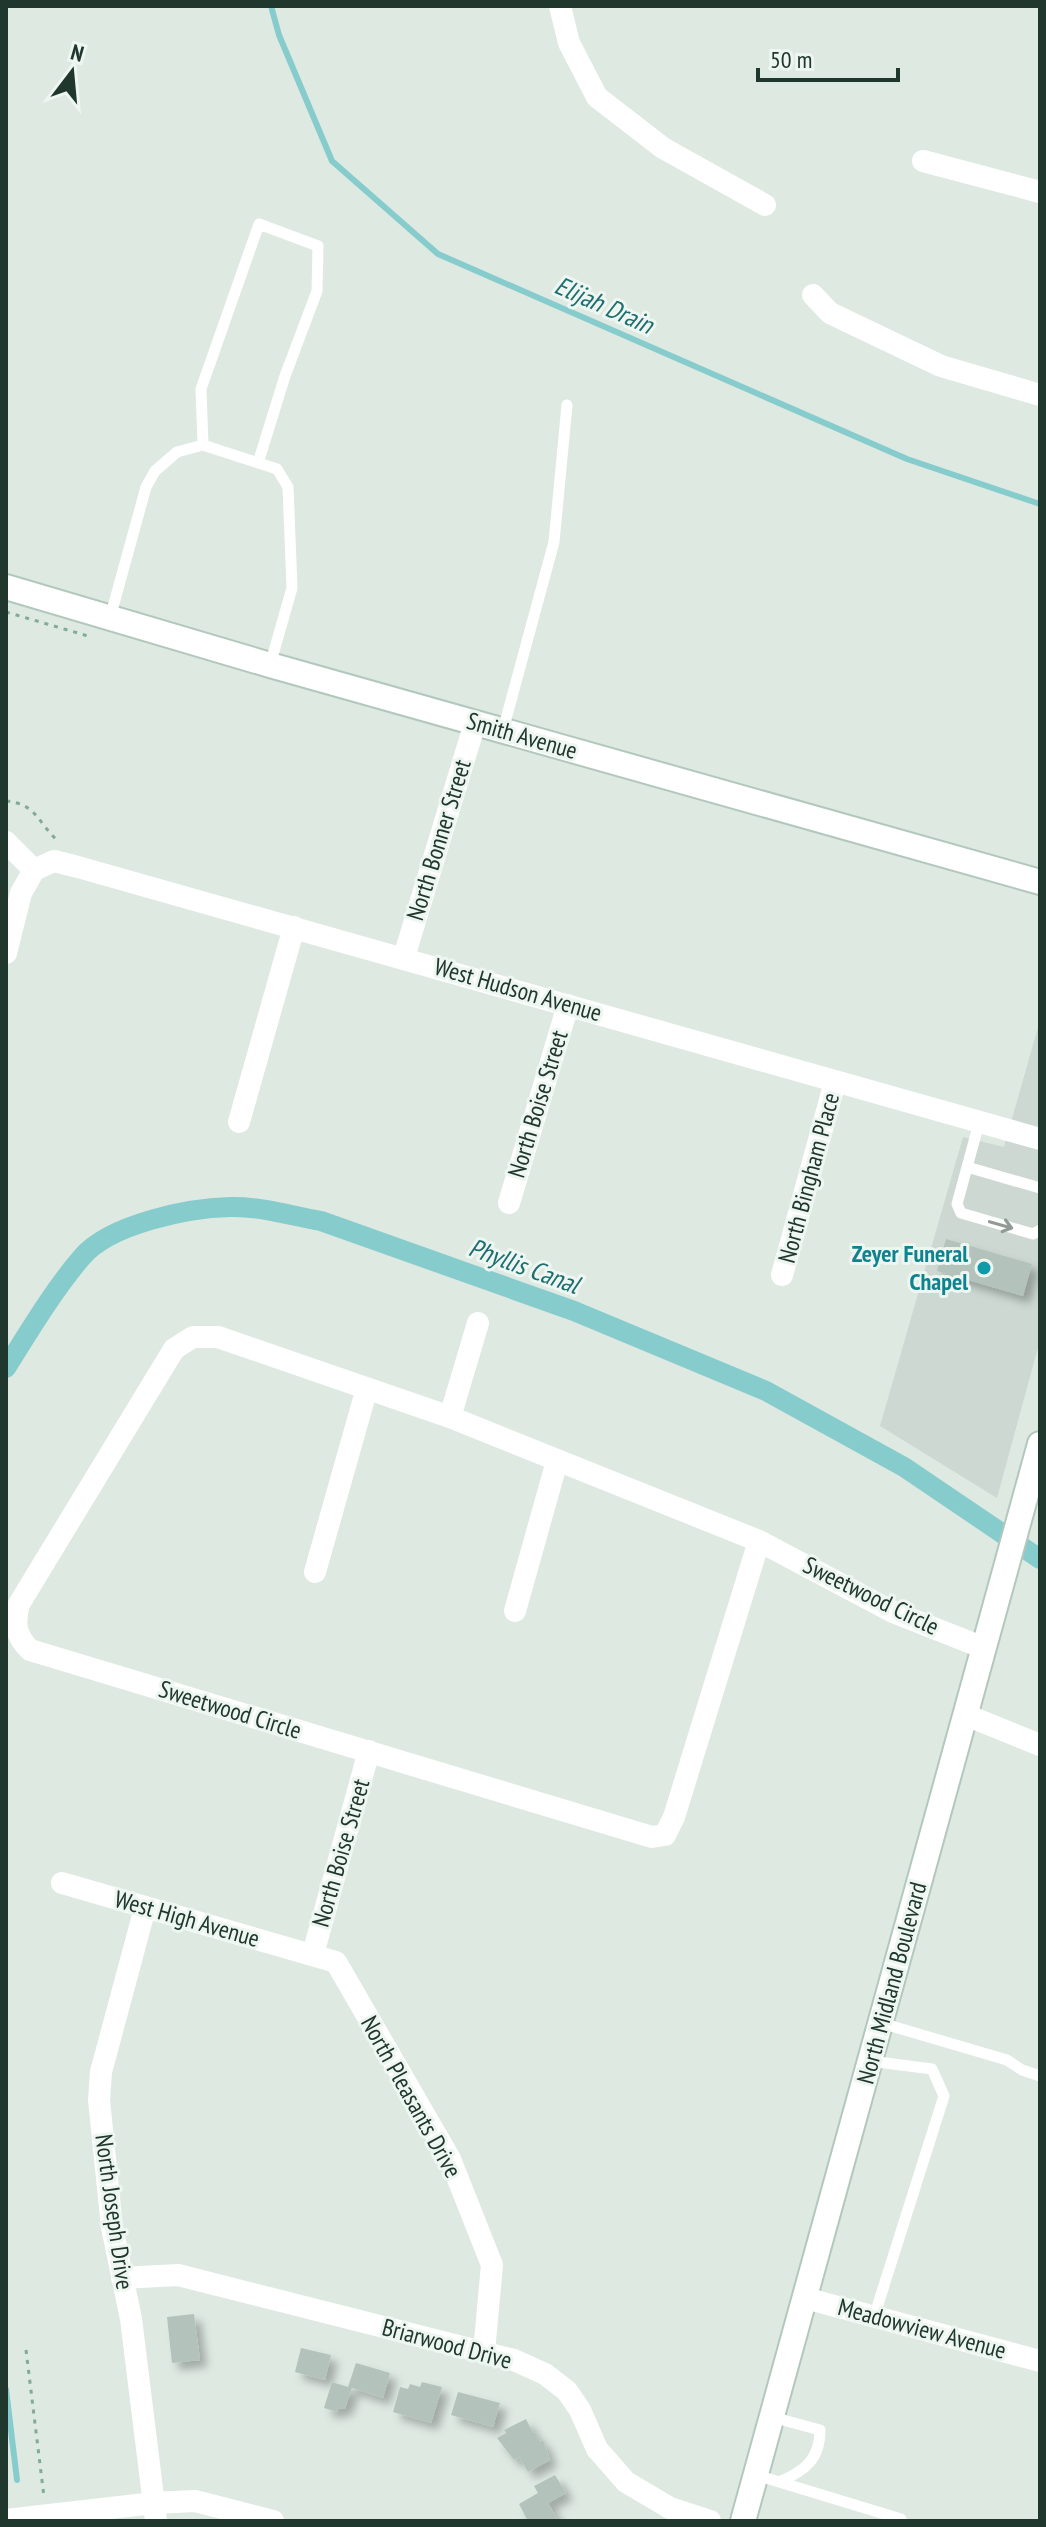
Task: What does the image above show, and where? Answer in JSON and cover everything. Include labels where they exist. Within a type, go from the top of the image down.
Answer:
[{"type":"main road","name":"Smith Avenue","points":[[6,587],[270,665],[1040,882]]},
{"type":"main road","name":"North Midland Boulevard","points":[[743,2521],[767,2479],[772,2417],[1038,1457]]},
{"type":"street","points":[[560,6],[569,43],[597,97],[663,148],[765,205]]},
{"type":"street","points":[[923,161],[1040,192]]},
{"type":"street","points":[[813,295],[830,313],[941,366],[1040,395]]},
{"type":"street","name":"North Bonner Street","points":[[404,957],[475,723]]},
{"type":"street","points":[[6,842],[34,870],[21,893],[6,953]]},
{"type":"street","name":"West Hudson Avenue","points":[[34,870],[54,861],[404,957],[1040,1139]]},
{"type":"street","points":[[239,1122],[294,927]]},
{"type":"street","name":"North Boise Street","points":[[509,1203],[568,1005]]},
{"type":"street","name":"North Bingham Place","points":[[782,1275],[835,1082]]},
{"type":"street","points":[[450,1417],[478,1323]]},
{"type":"street","name":"Sweetwood Circle","points":[[759,1541],[674,1817],[665,1835],[652,1837],[30,1650],[18,1638],[15,1620],[19,1604],[174,1349],[193,1337],[218,1337],[450,1417],[759,1541],[893,1612],[984,1648]]},
{"type":"street","points":[[315,1572],[367,1388]]},
{"type":"street","points":[[515,1611],[557,1461]]},
{"type":"street","points":[[966,1715],[1040,1745]]},
{"type":"street","name":"North Boise Street","points":[[313,1954],[369,1751]]},
{"type":"street","name":"West High Avenue","points":[[62,1883],[313,1954]]},
{"type":"street","name":"North Joseph Drive","points":[[145,1908],[101,2072],[99,2100],[112,2227],[131,2319],[155,2512]]},
{"type":"street","name":"North Pleasants Drive","points":[[313,1954],[336,1962],[450,2159],[492,2265],[484,2352]]},
{"type":"street","name":"Briarwood Drive","points":[[122,2278],[178,2275],[514,2360],[545,2374],[567,2391],[580,2410],[597,2449],[626,2482],[670,2508],[710,2521]]},
{"type":"street","name":"Meadowview Avenue","points":[[805,2298],[1040,2361]]},
{"type":"street","points":[[6,2520],[155,2512],[195,2501],[273,2521]]},
{"type":"lane","points":[[203,445],[201,389],[259,224],[318,246],[317,291],[285,376],[258,463]]},
{"type":"lane","points":[[503,731],[554,542],[567,405]]},
{"type":"lane","points":[[110,618],[146,487],[155,471],[177,452],[203,445],[277,469],[288,487],[292,588],[270,665]]},
{"type":"lane","points":[[979,1123],[957,1204],[961,1213],[1033,1234],[1040,1230]]},
{"type":"lane","points":[[967,1167],[1040,1188]]},
{"type":"lane","points":[[881,2023],[1007,2060],[1022,2070],[1040,2076]]},
{"type":"lane","points":[[870,2061],[932,2069],[944,2096],[874,2317]]},
{"type":"lane","points":[[767,2479],[799,2473],[809,2465],[820,2445],[820,2430],[772,2417]]},
{"type":"lane","points":[[767,2479],[901,2519]]},
{"type":"path","points":[[6,612],[88,636]]},
{"type":"path","points":[[6,801],[21,803],[35,812],[45,829],[60,841]]},
{"type":"path","points":[[26,2350],[44,2498]]},
{"type":"shaded area","points":[[1040,1020],[1040,1340],[997,1498],[880,1426],[963,1137],[1004,1147]]},
{"type":"building","name":"Zeyer Funeral Chapel","points":[[946,1239],[1032,1264],[1023,1296],[937,1271]]},
{"type":"building","points":[[194,2314],[200,2360],[172,2363],[167,2317]]},
{"type":"building","points":[[301,2348],[331,2355],[325,2380],[295,2372]]},
{"type":"building","points":[[356,2363],[390,2373],[383,2398],[352,2388],[345,2409],[338,2408],[337,2412],[324,2408],[332,2382],[348,2387]]},
{"type":"building","points":[[422,2382],[442,2387],[431,2423],[393,2412],[400,2387],[408,2389],[410,2384],[420,2387]]},
{"type":"building","points":[[458,2392],[500,2403],[493,2427],[451,2415]]},
{"type":"building","points":[[526,2419],[540,2442],[543,2440],[550,2460],[528,2472],[519,2457],[514,2460],[497,2438],[506,2433],[504,2430]]},
{"type":"building","points":[[555,2475],[566,2493],[548,2503],[558,2521],[528,2521],[519,2504],[538,2493],[534,2486]]},
{"type":"waterway","name":"Elijah Drain","points":[[271,6],[279,35],[332,161],[438,254],[907,459],[1040,504]]},
{"type":"waterway","name":"Phyllis Canal","points":[[6,1368],[72,1269],[95,1245],[111,1235],[151,1220],[213,1208],[241,1207],[276,1212],[321,1221],[574,1311],[766,1391],[904,1467],[1040,1559]]},
{"type":"waterway","points":[[6,2389],[17,2480]]},
{"type":"place","name":"Zeyer Funeral Chapel","points":[[984,1268]]}]
